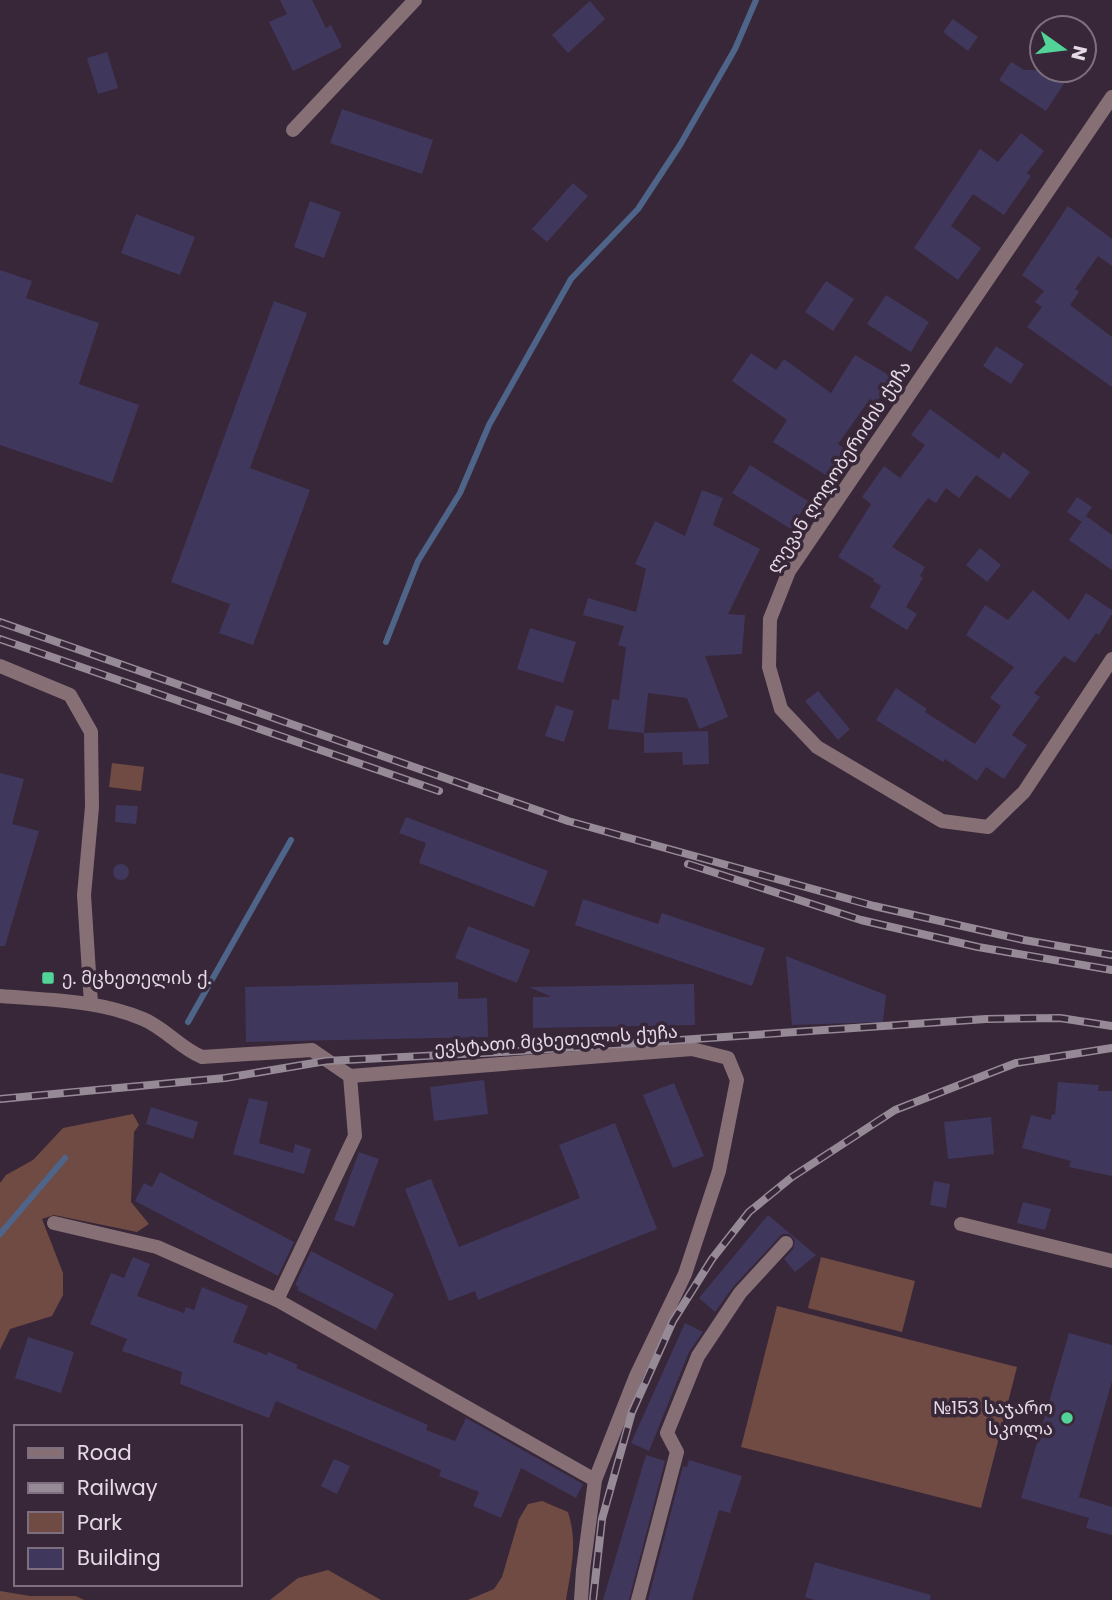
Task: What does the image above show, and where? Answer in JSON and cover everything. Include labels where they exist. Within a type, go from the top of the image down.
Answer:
[{"type":"street","points":[[293,130],[415,0]]},
{"type":"street","name":"ლევან ღოღობერიძის ქუჩა","points":[[1112,97],[789,571],[770,619],[769,667],[781,709],[817,747],[942,821],[988,827],[1024,792],[1112,659]]},
{"type":"street","points":[[0,666],[71,695],[91,732],[92,807],[84,895],[92,1004]]},
{"type":"street","points":[[0,996],[92,1004],[145,1020],[188,1051],[202,1056],[312,1050],[350,1076],[355,1136],[277,1300]]},
{"type":"street","name":"ევსტათი მცხეთელის ქუჩა","points":[[350,1076],[692,1049],[728,1058],[737,1080],[719,1171],[685,1274],[636,1376],[595,1480]]},
{"type":"street","points":[[54,1223],[157,1247],[277,1300],[595,1480],[583,1570],[582,1600]]},
{"type":"street","points":[[961,1224],[1112,1261]]},
{"type":"street","points":[[638,1600],[677,1452],[667,1433],[698,1356],[740,1293],[786,1243]]},
{"type":"green space","points":[[112,763],[144,767],[141,791],[109,787]]},
{"type":"green space","points":[[133,1114],[139,1125],[134,1132],[131,1202],[149,1224],[137,1232],[54,1215],[42,1219],[63,1273],[63,1295],[52,1316],[10,1329],[0,1350],[0,1183],[6,1175],[33,1160],[63,1128]]},
{"type":"green space","points":[[821,1257],[915,1281],[902,1332],[808,1308]]},
{"type":"green space","points":[[777,1306],[1017,1367],[981,1508],[741,1447]]},
{"type":"green space","points":[[542,1501],[568,1512],[571,1523],[573,1556],[566,1600],[468,1600],[494,1589],[502,1577],[519,1519],[528,1504]]},
{"type":"green space","points":[[328,1570],[381,1600],[270,1600],[298,1578]]},
{"type":"green space","points":[[0,1591],[30,1596],[76,1596],[84,1600],[0,1600]]},
{"type":"building","points":[[280,0],[312,0],[326,28],[331,25],[342,47],[293,71],[269,22],[287,14]]},
{"type":"building","points":[[590,1],[605,19],[568,53],[552,35]]},
{"type":"building","points":[[953,19],[978,37],[968,51],[943,32]]},
{"type":"building","points":[[107,52],[118,88],[98,94],[87,58]]},
{"type":"building","points":[[1011,62],[1028,70],[1028,84],[1064,84],[1046,111],[999,80]]},
{"type":"building","points":[[342,109],[433,140],[422,174],[330,143]]},
{"type":"building","points":[[1021,133],[1044,151],[1027,173],[1031,176],[1004,215],[973,194],[951,226],[981,248],[958,280],[914,248],[980,149],[998,162]]},
{"type":"building","points":[[573,183],[588,196],[547,242],[532,229]]},
{"type":"building","points":[[310,201],[341,212],[324,258],[294,247]]},
{"type":"building","points":[[1068,206],[1112,239],[1112,266],[1098,256],[1075,289],[1079,292],[1070,305],[1112,337],[1112,387],[1027,327],[1042,307],[1035,302],[1044,291],[1022,275]]},
{"type":"building","points":[[136,214],[195,237],[180,275],[121,253]]},
{"type":"building","points":[[0,270],[32,281],[26,298],[99,323],[79,384],[139,405],[112,483],[0,445]]},
{"type":"building","points":[[826,281],[854,299],[833,331],[805,312]]},
{"type":"building","points":[[886,295],[929,322],[911,352],[867,324]]},
{"type":"building","points":[[274,301],[307,313],[250,468],[310,490],[253,645],[219,633],[230,604],[171,582]]},
{"type":"building","points":[[996,346],[1024,364],[1011,384],[983,366]]},
{"type":"building","points":[[751,353],[776,370],[784,359],[831,393],[855,355],[892,377],[876,403],[870,399],[838,444],[846,450],[829,477],[773,442],[787,420],[732,381]]},
{"type":"building","points":[[930,409],[999,459],[1003,452],[1030,472],[1010,499],[976,475],[959,498],[946,488],[936,503],[928,498],[892,547],[925,567],[920,576],[923,578],[906,607],[917,614],[907,630],[870,607],[881,586],[838,557],[871,504],[862,497],[884,466],[900,478],[925,445],[911,435]]},
{"type":"building","points":[[750,465],[808,501],[791,529],[732,493]]},
{"type":"building","points":[[702,490],[723,498],[713,525],[760,549],[728,614],[745,615],[742,654],[705,656],[728,717],[699,729],[687,698],[648,693],[644,733],[608,729],[612,699],[619,700],[626,647],[618,645],[624,626],[583,615],[588,598],[636,612],[646,569],[635,564],[655,521],[685,536]]},
{"type":"building","points":[[1077,497],[1092,507],[1082,522],[1067,512]]},
{"type":"building","points":[[1086,516],[1112,535],[1112,570],[1069,540]]},
{"type":"building","points":[[980,548],[1001,565],[987,582],[966,565]]},
{"type":"building","points":[[1033,590],[1069,620],[1086,593],[1112,610],[1112,614],[1099,635],[1096,633],[1075,663],[1064,656],[1034,693],[1040,697],[1012,735],[1027,745],[1004,779],[986,767],[977,781],[945,759],[943,762],[876,720],[896,688],[927,709],[925,712],[975,744],[1001,706],[990,698],[1014,667],[966,635],[985,605],[1008,620]]},
{"type":"building","points":[[530,628],[576,642],[563,683],[517,669]]},
{"type":"building","points":[[818,691],[850,729],[838,740],[805,701]]},
{"type":"building","points":[[556,705],[574,711],[564,742],[545,736]]},
{"type":"building","points":[[708,731],[709,764],[683,765],[682,752],[644,753],[644,733]]},
{"type":"building","points":[[0,773],[24,779],[12,824],[39,831],[5,946],[0,946]]},
{"type":"building","points":[[116,805],[138,806],[136,824],[115,822]]},
{"type":"building","points":[[406,817],[548,871],[534,907],[419,863],[426,843],[399,833]]},
{"type":"building","points":[[118,864],[124,864],[129,872],[127,878],[118,880],[113,875],[113,869]]},
{"type":"building","points":[[583,899],[658,924],[662,913],[765,948],[752,986],[575,925]]},
{"type":"building","points":[[468,926],[530,950],[517,983],[455,958]]},
{"type":"building","points":[[786,956],[886,995],[883,1022],[792,1025]]},
{"type":"building","points":[[458,982],[458,999],[487,998],[488,1037],[246,1042],[245,987]]},
{"type":"building","points":[[694,984],[695,1025],[533,1028],[533,997],[552,997],[529,987]]},
{"type":"building","points":[[484,1080],[488,1114],[434,1121],[430,1087]]},
{"type":"building","points":[[1058,1082],[1099,1085],[1098,1091],[1112,1091],[1112,1176],[1069,1167],[1071,1161],[1022,1148],[1031,1115],[1051,1120],[1052,1114],[1055,1115]]},
{"type":"building","points":[[674,1083],[704,1156],[673,1168],[643,1095]]},
{"type":"building","points":[[249,1098],[268,1102],[259,1143],[293,1153],[295,1144],[311,1149],[304,1174],[233,1154]]},
{"type":"building","points":[[151,1107],[198,1122],[193,1139],[146,1124]]},
{"type":"building","points":[[991,1117],[994,1154],[948,1159],[944,1122]]},
{"type":"building","points":[[615,1123],[657,1229],[478,1300],[475,1291],[449,1301],[405,1189],[431,1179],[459,1247],[580,1198],[559,1145]]},
{"type":"building","points":[[359,1152],[379,1159],[354,1227],[334,1220]]},
{"type":"building","points":[[160,1172],[294,1242],[278,1276],[135,1201],[144,1183],[152,1187]]},
{"type":"building","points":[[934,1181],[950,1184],[946,1208],[930,1205]]},
{"type":"building","points":[[1023,1202],[1051,1209],[1045,1230],[1017,1223]]},
{"type":"building","points":[[768,1215],[816,1255],[795,1272],[784,1259],[793,1249],[795,1240],[789,1234],[782,1234],[733,1287],[715,1312],[699,1298]]},
{"type":"building","points":[[311,1251],[394,1294],[376,1330],[297,1290],[299,1287],[295,1285]]},
{"type":"building","points":[[133,1257],[150,1264],[137,1296],[184,1313],[186,1307],[194,1310],[202,1287],[248,1306],[233,1342],[267,1355],[268,1352],[298,1365],[296,1368],[428,1425],[426,1430],[455,1441],[466,1418],[583,1484],[576,1498],[521,1468],[501,1518],[473,1506],[479,1492],[439,1476],[441,1470],[276,1401],[269,1418],[180,1384],[182,1372],[122,1351],[127,1339],[90,1324],[111,1273],[124,1278]]},
{"type":"building","points":[[685,1323],[703,1332],[689,1352],[649,1451],[631,1443]]},
{"type":"building","points":[[1069,1333],[1112,1345],[1112,1381],[1079,1497],[1112,1507],[1112,1535],[1086,1528],[1089,1518],[1021,1498]]},
{"type":"building","points":[[28,1337],[74,1352],[61,1393],[15,1378]]},
{"type":"building","points":[[646,1455],[665,1461],[629,1600],[603,1600]]},
{"type":"building","points":[[334,1459],[350,1466],[337,1494],[321,1486]]},
{"type":"building","points":[[689,1460],[742,1476],[730,1513],[719,1510],[692,1600],[648,1600],[683,1466],[687,1467]]},
{"type":"building","points":[[815,1562],[931,1595],[930,1600],[815,1600],[805,1597]]},
{"type":"waterway","points":[[386,642],[418,561],[460,493],[489,425],[571,279],[638,209],[680,145],[735,49],[756,0]]},
{"type":"waterway","points":[[188,1022],[291,840]]},
{"type":"waterway","points":[[0,1234],[65,1158]]},
{"type":"railway","points":[[0,622],[568,821],[874,906],[1024,940],[1112,955]]},
{"type":"railway","points":[[0,639],[439,791]]},
{"type":"railway","points":[[688,864],[861,920],[978,947],[1112,970]]},
{"type":"railway","points":[[0,1099],[225,1078],[326,1061],[519,1051],[986,1019],[1060,1018],[1112,1026]]},
{"type":"railway","points":[[593,1600],[602,1519],[632,1412],[673,1321],[712,1259],[749,1212],[792,1177],[895,1110],[1016,1063],[1112,1048]]},
{"type":"place","name":"ე. მცხეთელის ქ.","points":[[48,978]]},
{"type":"place","name":"№153 საჯარო სკოლა","points":[[1067,1418]]}]
